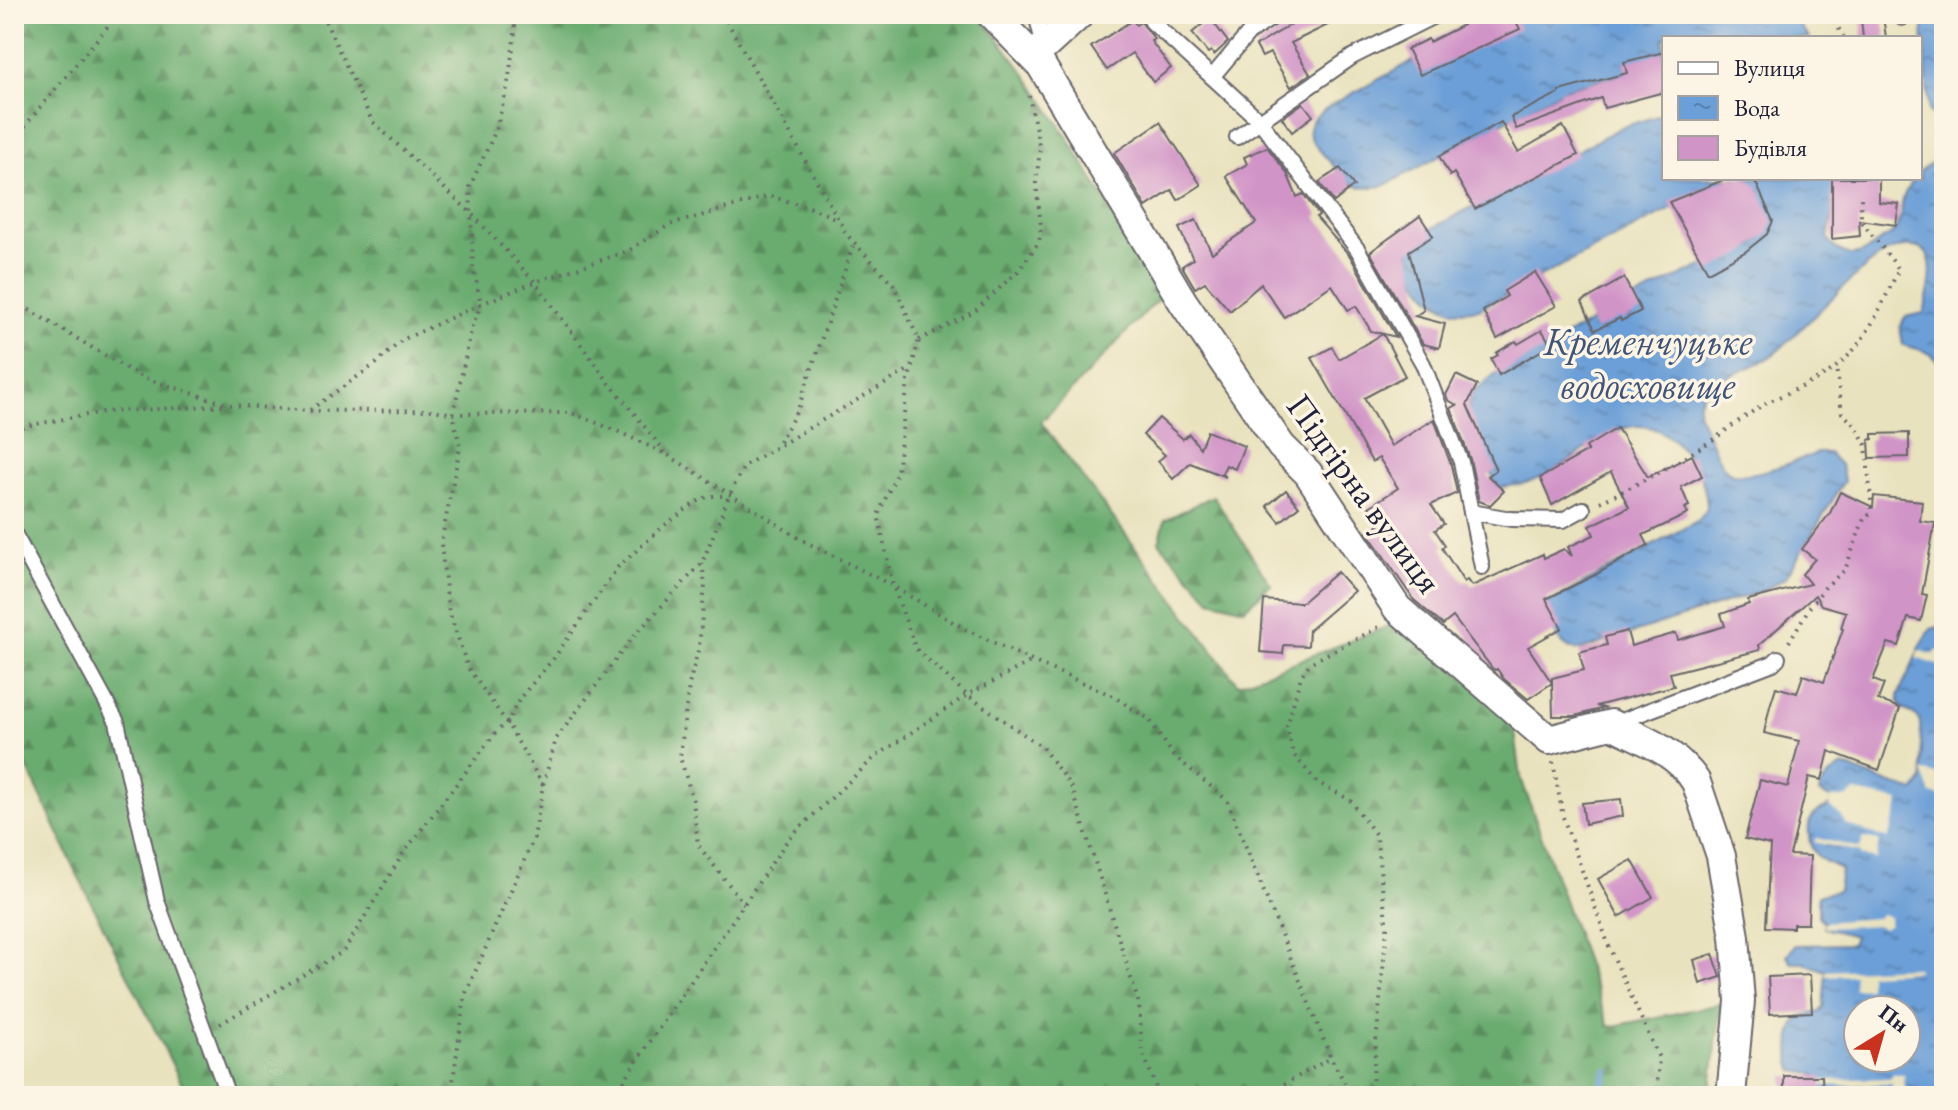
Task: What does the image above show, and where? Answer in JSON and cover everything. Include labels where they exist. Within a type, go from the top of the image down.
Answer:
[{"type":"street","name":"Підгірна вулиця","points":[[991,14],[1040,56],[1183,302],[1281,446],[1308,473],[1397,608],[1549,740]]},
{"type":"street","points":[[1040,56],[1080,14]]},
{"type":"street","points":[[1549,740],[1611,724],[1662,749],[1690,772],[1696,782],[1721,856],[1735,937],[1740,1001],[1731,1096]]},
{"type":"lane","points":[[1036,14],[1040,56]]},
{"type":"lane","points":[[1148,14],[1152,22],[1259,120],[1358,250],[1423,364],[1461,462],[1482,567]]},
{"type":"lane","points":[[1212,77],[1249,33],[1278,14]]},
{"type":"lane","points":[[1237,137],[1352,57],[1438,14]]},
{"type":"lane","points":[[1471,512],[1511,519],[1563,520],[1583,509]]},
{"type":"lane","points":[[14,533],[117,722],[157,901],[228,1096]]},
{"type":"lane","points":[[1611,724],[1759,669],[1778,658]]},
{"type":"path","points":[[14,139],[118,14]]},
{"type":"path","points":[[322,14],[372,121],[470,212],[535,282],[607,380],[668,455]]},
{"type":"path","points":[[515,14],[508,84],[496,130],[470,186],[473,266],[481,304],[472,327],[453,414],[460,447],[441,543],[448,608],[468,668],[507,723],[543,785]]},
{"type":"path","points":[[723,14],[838,219],[854,243],[893,284],[919,340],[911,369],[897,473],[878,515],[893,586],[916,649],[967,695],[1042,747],[1072,788],[1139,1004],[1142,1050],[1159,1096]]},
{"type":"path","points":[[1838,14],[1835,22],[1843,36]]},
{"type":"path","points":[[919,340],[974,312],[1018,271],[1039,242],[1041,226],[1036,183],[1040,150],[1027,88],[1040,56]]},
{"type":"path","points":[[309,411],[377,363],[402,340],[535,282],[628,251],[669,225],[769,196],[838,219]]},
{"type":"path","points":[[1583,509],[1630,489],[1767,403],[1809,385],[1836,367],[1865,336],[1899,266],[1861,221],[1861,198]]},
{"type":"path","points":[[778,445],[798,409],[854,243]]},
{"type":"path","points":[[14,304],[26,308],[141,377],[230,405]]},
{"type":"path","points":[[1778,658],[1809,608],[1826,586],[1845,570],[1863,521],[1872,511],[1866,445],[1856,426],[1842,413],[1836,367]]},
{"type":"path","points":[[451,1096],[465,995],[534,838],[543,785],[556,739],[632,638],[702,563],[744,466],[911,369]]},
{"type":"path","points":[[14,428],[103,412],[230,405],[309,411],[572,413],[668,455],[802,540],[893,586],[963,628],[1111,695],[1149,719],[1173,755],[1227,800],[1331,1058],[1352,1096]]},
{"type":"path","points":[[204,1033],[344,951],[402,855],[497,731],[507,723],[520,698],[554,658],[618,567],[695,503],[709,496],[729,496]]},
{"type":"path","points":[[702,563],[705,585],[699,647],[689,685],[680,757],[693,800],[698,845],[744,904]]},
{"type":"path","points":[[1371,1096],[1387,928],[1376,835],[1350,800],[1317,782],[1293,754],[1287,726],[1301,676],[1310,663],[1385,624],[1397,608]]},
{"type":"path","points":[[616,1096],[789,838],[874,758],[967,695],[1032,661]]},
{"type":"path","points":[[1549,740],[1563,817],[1610,949],[1659,1058],[1656,1096]]},
{"type":"path","points":[[1263,1096],[1331,1058]]},
{"type":"green space","points":[[14,14],[977,14],[1053,115],[1161,296],[1041,422],[1238,684],[1402,621],[1514,724],[1521,778],[1609,1027],[1721,1004],[1710,1096],[188,1096],[79,878],[14,739]]},
{"type":"green space","points":[[1213,496],[1271,585],[1244,609],[1211,600],[1159,542],[1165,520]]},
{"type":"water","points":[[1500,14],[1791,14],[1808,36],[1662,36],[1662,71],[1624,74],[1565,89],[1384,186],[1364,188],[1355,185],[1315,145],[1309,132],[1310,126],[1331,105]]},
{"type":"water","name":"Кременчуцьке водосховище","points":[[1922,14],[1944,14],[1944,373],[1932,355],[1903,345],[1900,327],[1905,317],[1924,313],[1930,278],[1929,258],[1926,252],[1915,247],[1887,252],[1853,278],[1774,354],[1714,384],[1699,401],[1700,419],[1720,461],[1733,474],[1756,473],[1818,453],[1829,453],[1841,466],[1844,481],[1786,577],[1765,590],[1581,650],[1567,647],[1552,627],[1548,603],[1699,520],[1707,509],[1703,484],[1686,454],[1663,433],[1646,427],[1630,427],[1599,440],[1533,481],[1498,487],[1472,427],[1469,415],[1471,396],[1495,374],[1647,293],[1756,243],[1763,236],[1726,180],[1839,180],[1828,238],[1846,254],[1866,251],[1894,232],[1909,186],[1914,180],[1922,180],[1922,170],[1937,158],[1940,122],[1929,112]]},
{"type":"water","name":"Кременчуцьке водосховище","points":[[1662,115],[1662,180],[1726,180],[1479,309],[1462,311],[1445,307],[1421,286],[1412,268],[1410,250],[1421,234],[1622,127]]},
{"type":"water","points":[[1944,625],[1944,1096],[1820,1096],[1820,1080],[1815,1074],[1794,1071],[1790,1046],[1797,1021],[1820,1012],[1823,1007],[1826,971],[1804,963],[1792,963],[1787,955],[1795,945],[1852,944],[1855,936],[1824,928],[1824,922],[1818,916],[1818,895],[1838,891],[1841,869],[1814,852],[1809,823],[1815,814],[1831,804],[1830,798],[1819,792],[1820,788],[1828,777],[1843,766],[1908,790],[1914,791],[1923,780],[1919,719],[1900,706],[1898,696],[1931,629]]},
{"type":"pier","points":[[1919,650],[1934,655],[1935,650],[1944,653],[1944,667],[1916,658]]},
{"type":"pier","points":[[1922,771],[1944,777],[1944,797],[1931,794]]},
{"type":"pier","points":[[1856,792],[1900,801],[1888,839],[1847,825],[1841,815],[1829,807],[1830,798],[1845,798]]},
{"type":"pier","points":[[1816,838],[1860,848],[1863,838],[1879,841],[1876,859],[1860,856],[1860,852],[1814,842]]},
{"type":"pier","points":[[1882,914],[1889,917],[1889,925],[1883,929],[1877,925],[1824,928],[1824,922],[1877,918]]},
{"type":"pier","points":[[1916,967],[1917,971],[1869,974],[1869,988],[1854,989],[1854,975],[1826,976],[1826,971]]},
{"type":"pier","points":[[1892,1074],[1904,1074],[1905,1091],[1892,1091],[1891,1084],[1820,1086],[1820,1080],[1892,1078]]},
{"type":"building","points":[[1292,14],[1350,14],[1291,43],[1310,74],[1291,87],[1270,53],[1262,57],[1256,46],[1295,22]]},
{"type":"building","points":[[1457,14],[1512,14],[1520,29],[1420,75],[1407,49],[1463,25]]},
{"type":"building","points":[[1883,16],[1886,36],[1863,36],[1861,19]]},
{"type":"building","points":[[1210,18],[1228,42],[1214,55],[1211,51],[1208,53],[1192,33]]},
{"type":"building","points":[[1133,20],[1136,25],[1141,22],[1171,68],[1153,82],[1132,53],[1107,70],[1091,47]]},
{"type":"building","points":[[1662,52],[1662,93],[1604,108],[1601,98],[1516,129],[1511,117],[1559,91],[1627,73],[1624,62]]},
{"type":"building","points":[[1303,103],[1313,116],[1292,132],[1282,118]]},
{"type":"building","points":[[1160,122],[1201,185],[1178,200],[1172,190],[1146,207],[1114,153]]},
{"type":"building","points":[[1501,122],[1518,152],[1563,126],[1578,155],[1475,209],[1454,173],[1450,176],[1439,156]]},
{"type":"building","points":[[1267,147],[1287,173],[1297,197],[1303,194],[1319,215],[1316,217],[1350,256],[1396,337],[1371,331],[1356,306],[1348,310],[1332,285],[1284,317],[1261,284],[1230,311],[1205,282],[1195,288],[1182,266],[1193,259],[1179,228],[1196,220],[1212,253],[1256,223],[1226,176],[1247,164],[1244,157]]},
{"type":"building","points":[[1340,168],[1354,186],[1334,202],[1319,182]]},
{"type":"building","points":[[1723,180],[1749,180],[1757,185],[1773,221],[1767,234],[1745,252],[1708,272],[1669,202]]},
{"type":"building","points":[[1832,180],[1879,180],[1879,202],[1899,204],[1896,225],[1859,220],[1860,236],[1832,239]]},
{"type":"building","points":[[1420,216],[1433,236],[1409,251],[1424,310],[1415,316],[1445,324],[1439,348],[1423,344],[1370,252]]},
{"type":"building","points":[[1535,272],[1556,306],[1497,339],[1483,311],[1507,296],[1504,291]]},
{"type":"building","points":[[1624,278],[1641,311],[1595,330],[1582,302]]},
{"type":"building","points":[[1542,330],[1551,345],[1499,375],[1491,359],[1498,355],[1496,353]]},
{"type":"building","points":[[1383,334],[1405,376],[1364,398],[1391,446],[1434,419],[1451,465],[1457,493],[1431,505],[1444,524],[1435,530],[1445,545],[1442,548],[1464,582],[1467,580],[1472,586],[1543,554],[1544,558],[1564,549],[1572,556],[1568,547],[1594,535],[1590,526],[1629,507],[1611,472],[1552,505],[1540,478],[1588,451],[1586,447],[1617,428],[1648,477],[1692,455],[1702,476],[1681,487],[1689,506],[1685,508],[1688,514],[1643,535],[1648,545],[1546,599],[1562,628],[1528,647],[1552,683],[1528,699],[1497,669],[1492,668],[1453,617],[1443,625],[1414,600],[1367,532],[1380,524],[1369,507],[1398,488],[1379,458],[1372,462],[1312,358],[1332,347],[1339,359]]},
{"type":"building","points":[[1456,375],[1477,385],[1467,405],[1496,470],[1488,476],[1504,491],[1490,505],[1479,501],[1470,459],[1451,408],[1457,405],[1446,395]]},
{"type":"building","points":[[1159,418],[1183,439],[1189,434],[1200,448],[1207,431],[1244,446],[1235,469],[1226,465],[1222,473],[1226,477],[1190,463],[1173,479],[1158,461],[1165,455],[1143,435]]},
{"type":"building","points":[[1909,433],[1909,457],[1870,458],[1869,440],[1873,439],[1873,434]]},
{"type":"building","points":[[1286,490],[1299,506],[1280,522],[1267,506]]},
{"type":"building","points":[[1840,492],[1873,507],[1874,496],[1922,501],[1920,521],[1935,523],[1922,594],[1927,595],[1921,621],[1908,618],[1899,646],[1888,643],[1873,680],[1884,684],[1878,700],[1900,708],[1879,770],[1829,751],[1822,780],[1809,777],[1790,855],[1810,856],[1808,924],[1793,924],[1793,928],[1766,927],[1770,845],[1745,839],[1760,780],[1788,787],[1799,741],[1764,733],[1770,706],[1776,687],[1797,693],[1803,675],[1824,682],[1846,612],[1821,605],[1815,595],[1759,645],[1760,650],[1670,673],[1674,686],[1596,706],[1604,708],[1575,716],[1553,716],[1552,678],[1584,670],[1579,652],[1607,645],[1605,637],[1627,631],[1631,646],[1676,633],[1678,640],[1725,626],[1721,614],[1749,604],[1748,600],[1810,584],[1802,574],[1815,559],[1802,549],[1830,513]]},
{"type":"building","points":[[1337,572],[1354,591],[1309,630],[1308,646],[1284,645],[1283,654],[1260,652],[1264,600],[1301,603]]},
{"type":"building","points":[[1621,799],[1623,816],[1585,824],[1582,803]]},
{"type":"building","points":[[1632,860],[1653,897],[1619,917],[1598,879]]},
{"type":"building","points":[[1713,954],[1721,977],[1700,984],[1694,960]]},
{"type":"building","points":[[1810,975],[1812,1012],[1770,1014],[1768,977]]},
{"type":"building","points":[[1784,1076],[1822,1076],[1823,1096],[1784,1096]]},
{"type":"waterway","points":[[1598,1096],[1607,1071]]}]
